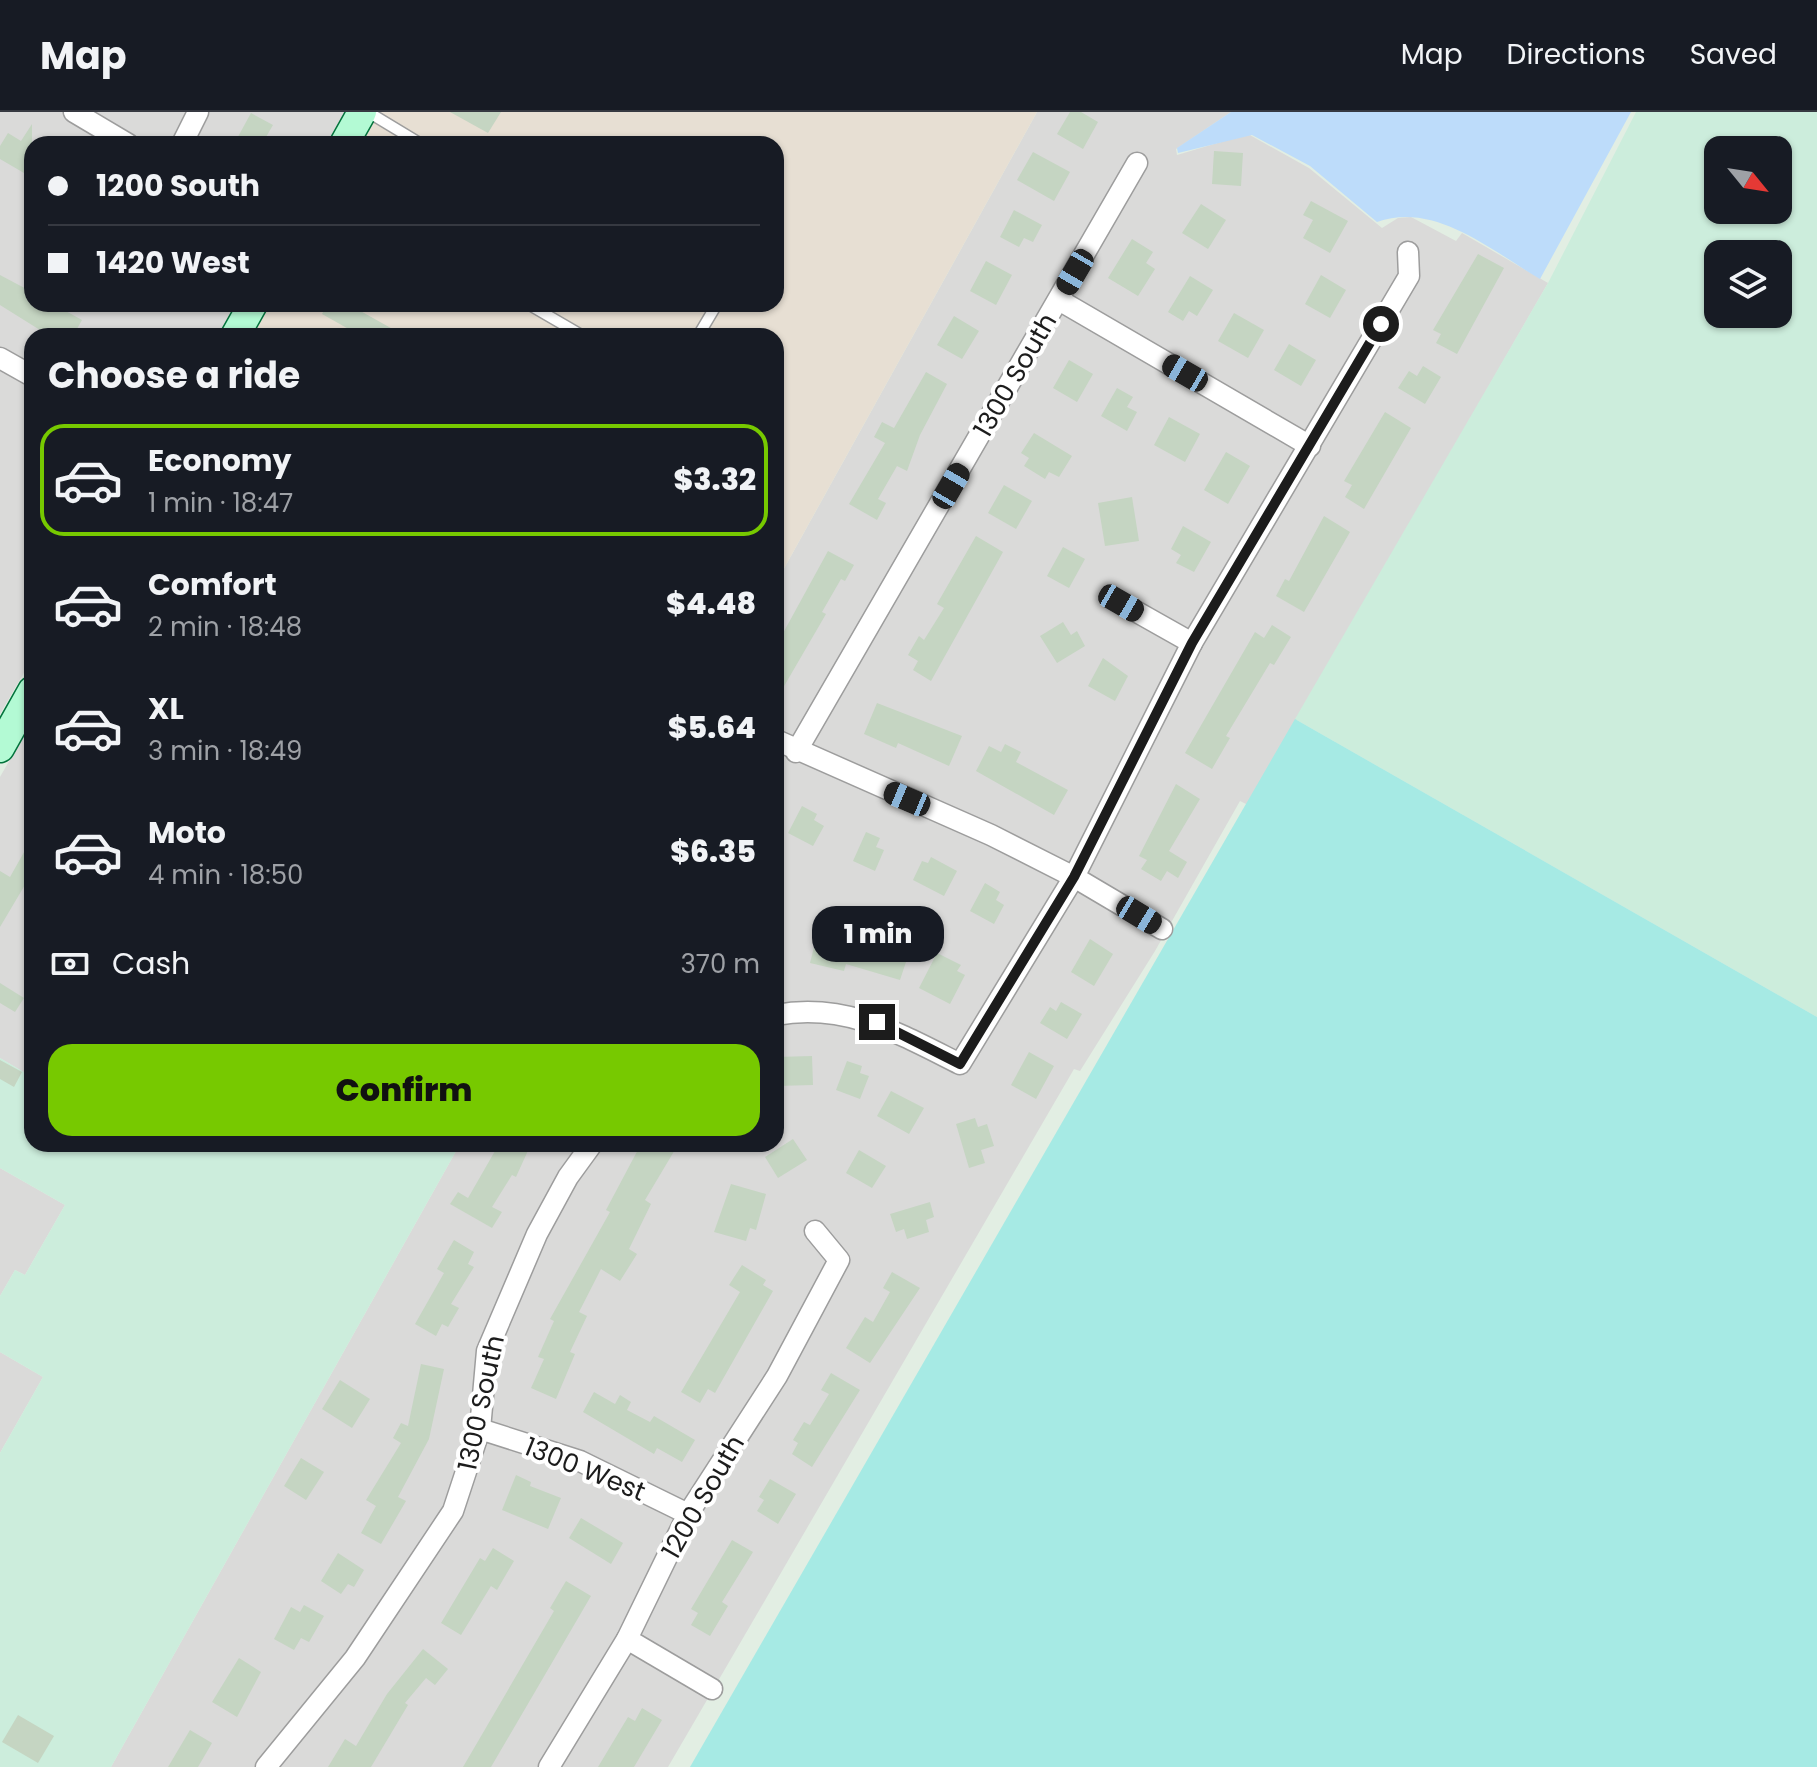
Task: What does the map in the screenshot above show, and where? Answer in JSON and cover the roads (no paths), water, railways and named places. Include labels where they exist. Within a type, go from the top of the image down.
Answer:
[{"type":"street","points":[[74,112],[114,136]]},
{"type":"street","points":[[186,136],[198,112]]},
{"type":"street","points":[[349,136],[365,112]]},
{"type":"street","name":"1300 South","points":[[796,752],[1137,163]]},
{"type":"street","points":[[784,1014],[799,1011],[877,1022],[960,1064],[1074,877],[1192,643],[1409,276],[1408,252]]},
{"type":"street","points":[[1059,300],[1310,446]]},
{"type":"street","points":[[0,358],[24,372]]},
{"type":"street","points":[[1121,603],[1192,643]]},
{"type":"street","points":[[0,747],[24,705]]},
{"type":"street","points":[[784,745],[991,835],[1074,877],[1162,929]]},
{"type":"street","name":"1300 South","points":[[266,1767],[355,1658],[453,1511],[480,1429],[487,1351],[537,1234],[568,1177],[586,1152]]},
{"type":"street","name":"1200 South","points":[[549,1767],[627,1639],[688,1514],[777,1376],[839,1260],[815,1231]]},
{"type":"street","name":"1300 West","points":[[480,1429],[580,1461],[688,1514]]},
{"type":"street","points":[[627,1639],[712,1689]]},
{"type":"lane","points":[[365,112],[407,136]]},
{"type":"lane","points":[[542,312],[569,328]]}]
